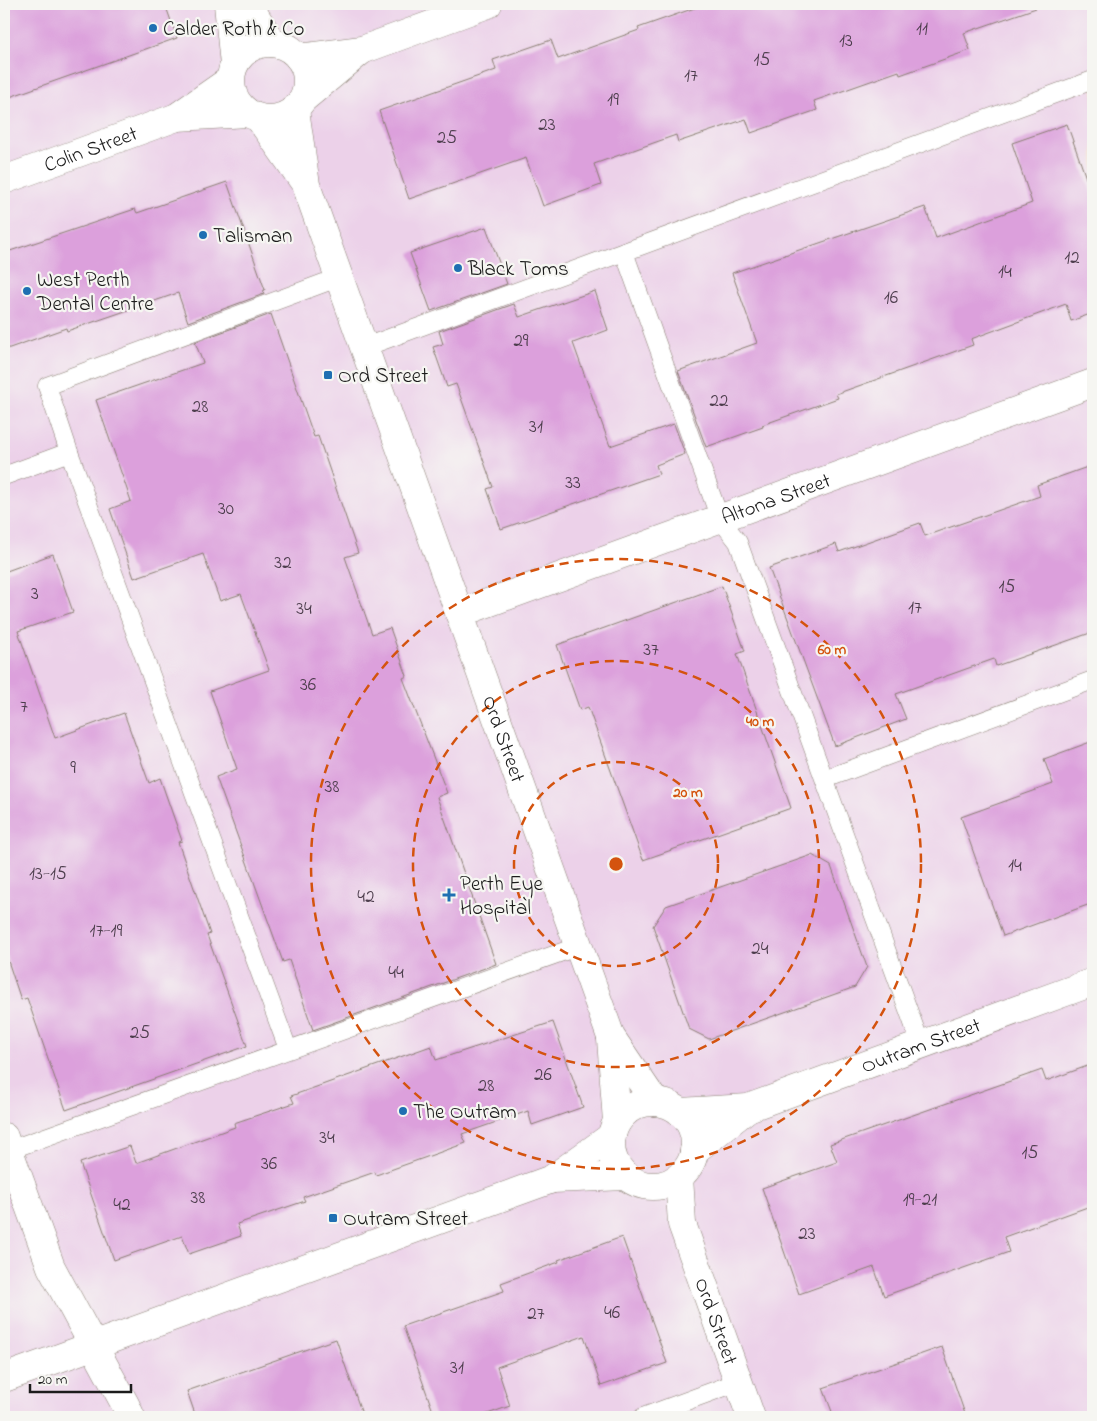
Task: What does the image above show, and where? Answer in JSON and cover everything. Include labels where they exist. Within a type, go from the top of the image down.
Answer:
[{"type":"street","points":[[228,4],[232,93],[238,105],[254,116],[272,119],[284,117],[362,50]]},
{"type":"street","points":[[248,4],[272,42]]},
{"type":"street","points":[[299,58],[362,50],[488,4]]},
{"type":"street","points":[[232,72],[240,55],[249,48],[272,42],[282,45],[292,50],[304,67],[307,78],[306,89],[299,104]]},
{"type":"street","name":"Colin Street","points":[[177,117],[232,72]]},
{"type":"street","name":"Ord Street","points":[[299,104],[306,185],[611,1037],[655,1102]]},
{"type":"street","name":"Colin Street","points":[[4,180],[177,117],[254,116]]},
{"type":"street","name":"Ord Street","points":[[254,116],[306,185]]},
{"type":"street","name":"Altona Street","points":[[460,613],[1093,383]]},
{"type":"street","name":"Outram Street","points":[[680,1112],[748,1108],[1093,982]]},
{"type":"street","name":"Ord Street","points":[[611,1037],[614,1129]]},
{"type":"street","points":[[552,1179],[614,1129],[627,1110],[641,1103],[655,1102],[668,1105],[680,1112],[689,1122],[694,1136],[694,1152],[689,1166],[679,1177],[666,1185],[651,1186],[638,1183],[626,1176],[616,1165],[612,1152],[614,1129]]},
{"type":"street","name":"Outram Street","points":[[694,1152],[748,1108]]},
{"type":"street","points":[[7,1149],[51,1267],[126,1406],[130,1417]]},
{"type":"street","points":[[4,1378],[552,1179],[626,1176]]},
{"type":"street","name":"Ord Street","points":[[679,1177],[682,1224],[751,1417]]},
{"type":"street","name":"Ord Street","points":[[651,1186],[682,1224]]},
{"type":"lane","points":[[365,347],[1093,80]]},
{"type":"lane","points":[[624,252],[720,519],[738,542],[921,1045]]},
{"type":"lane","points":[[288,1049],[69,452],[47,386],[340,277]]},
{"type":"lane","points":[[4,476],[69,452]]},
{"type":"lane","points":[[825,779],[1093,680]]},
{"type":"lane","points":[[7,1149],[579,946]]},
{"type":"lane","points":[[643,1417],[738,1382]]},
{"type":"shaded area","points":[[4,4],[1093,4],[1093,1417],[4,1417]]},
{"type":"building","points":[[4,4],[165,4],[177,38],[4,99]]},
{"type":"building","points":[[706,4],[1035,4],[1036,8],[964,33],[970,50],[900,75],[899,71],[814,101],[817,110],[751,133],[746,119],[678,142],[676,135],[594,164],[601,185],[543,206],[526,158],[409,199],[379,111],[496,70],[493,60],[551,40],[558,59]]},
{"type":"building","points":[[1067,124],[1093,198],[1093,313],[1071,321],[1066,304],[971,339],[973,345],[836,394],[838,398],[706,447],[678,371],[757,343],[732,273],[925,207],[936,238],[1032,203],[1012,143]]},
{"type":"building","points":[[227,182],[265,290],[263,291],[264,294],[188,322],[178,293],[67,331],[66,328],[4,350],[4,253],[135,209],[137,213]]},
{"type":"building","name":"Black Toms","points":[[486,227],[507,284],[431,311],[410,253]]},
{"type":"building","points":[[595,291],[608,330],[573,343],[610,446],[674,424],[685,454],[656,465],[659,474],[501,529],[487,489],[493,487],[456,384],[447,387],[433,347],[443,344],[439,331],[514,304],[519,317]]},
{"type":"building","points":[[271,314],[314,437],[318,436],[358,553],[345,557],[372,634],[390,628],[407,676],[403,678],[447,793],[437,797],[496,964],[313,1030],[289,960],[283,962],[216,777],[237,769],[210,691],[269,670],[241,594],[220,601],[203,554],[134,578],[110,509],[131,501],[96,400],[203,363],[195,342]]},
{"type":"building","points":[[1093,465],[1093,632],[996,666],[994,659],[896,694],[906,719],[835,746],[769,568],[836,544],[839,552],[920,523],[925,536],[1040,496],[1037,485]]},
{"type":"building","points":[[53,554],[73,612],[18,631],[55,738],[124,713],[149,783],[160,778],[182,841],[178,842],[210,934],[207,935],[247,1046],[66,1110],[27,998],[21,1000],[4,949],[4,572]]},
{"type":"building","points":[[722,586],[745,651],[737,654],[791,808],[643,860],[588,707],[580,710],[557,645]]},
{"type":"building","points":[[1093,741],[1093,903],[1003,936],[961,817],[1053,784],[1044,759]]},
{"type":"building","points":[[812,855],[831,866],[867,967],[855,987],[709,1039],[689,1029],[653,926],[666,906]]},
{"type":"building","points":[[553,1022],[583,1107],[532,1125],[528,1111],[462,1134],[466,1143],[376,1175],[375,1172],[303,1197],[305,1201],[237,1224],[241,1236],[189,1254],[182,1236],[114,1260],[80,1163],[130,1146],[136,1163],[235,1127],[234,1123],[294,1103],[291,1096],[431,1046],[436,1060]]},
{"type":"building","points":[[1093,1064],[1093,1205],[1004,1237],[1009,1252],[884,1296],[874,1267],[799,1294],[762,1188],[837,1162],[830,1144],[1042,1070],[1046,1081]]},
{"type":"building","points":[[622,1237],[667,1363],[601,1386],[584,1336],[497,1367],[510,1406],[479,1417],[435,1417],[403,1326],[504,1291],[501,1283]]},
{"type":"building","points":[[336,1339],[363,1417],[196,1417],[187,1391]]},
{"type":"building","points":[[942,1347],[966,1417],[834,1417],[823,1388]]},
{"type":"place","name":"Calder Roth & Co","points":[[153,28]]},
{"type":"place","name":"Talisman","points":[[203,235]]},
{"type":"place","name":"Black Toms","points":[[458,268]]},
{"type":"place","name":"West Perth Dental Centre","points":[[27,291]]},
{"type":"place","name":"Ord Street","points":[[328,375]]},
{"type":"place","name":"Perth Eye Hospital","points":[[449,895]]},
{"type":"place","name":"The Outram","points":[[403,1111]]},
{"type":"place","name":"Outram Street","points":[[333,1218]]}]
